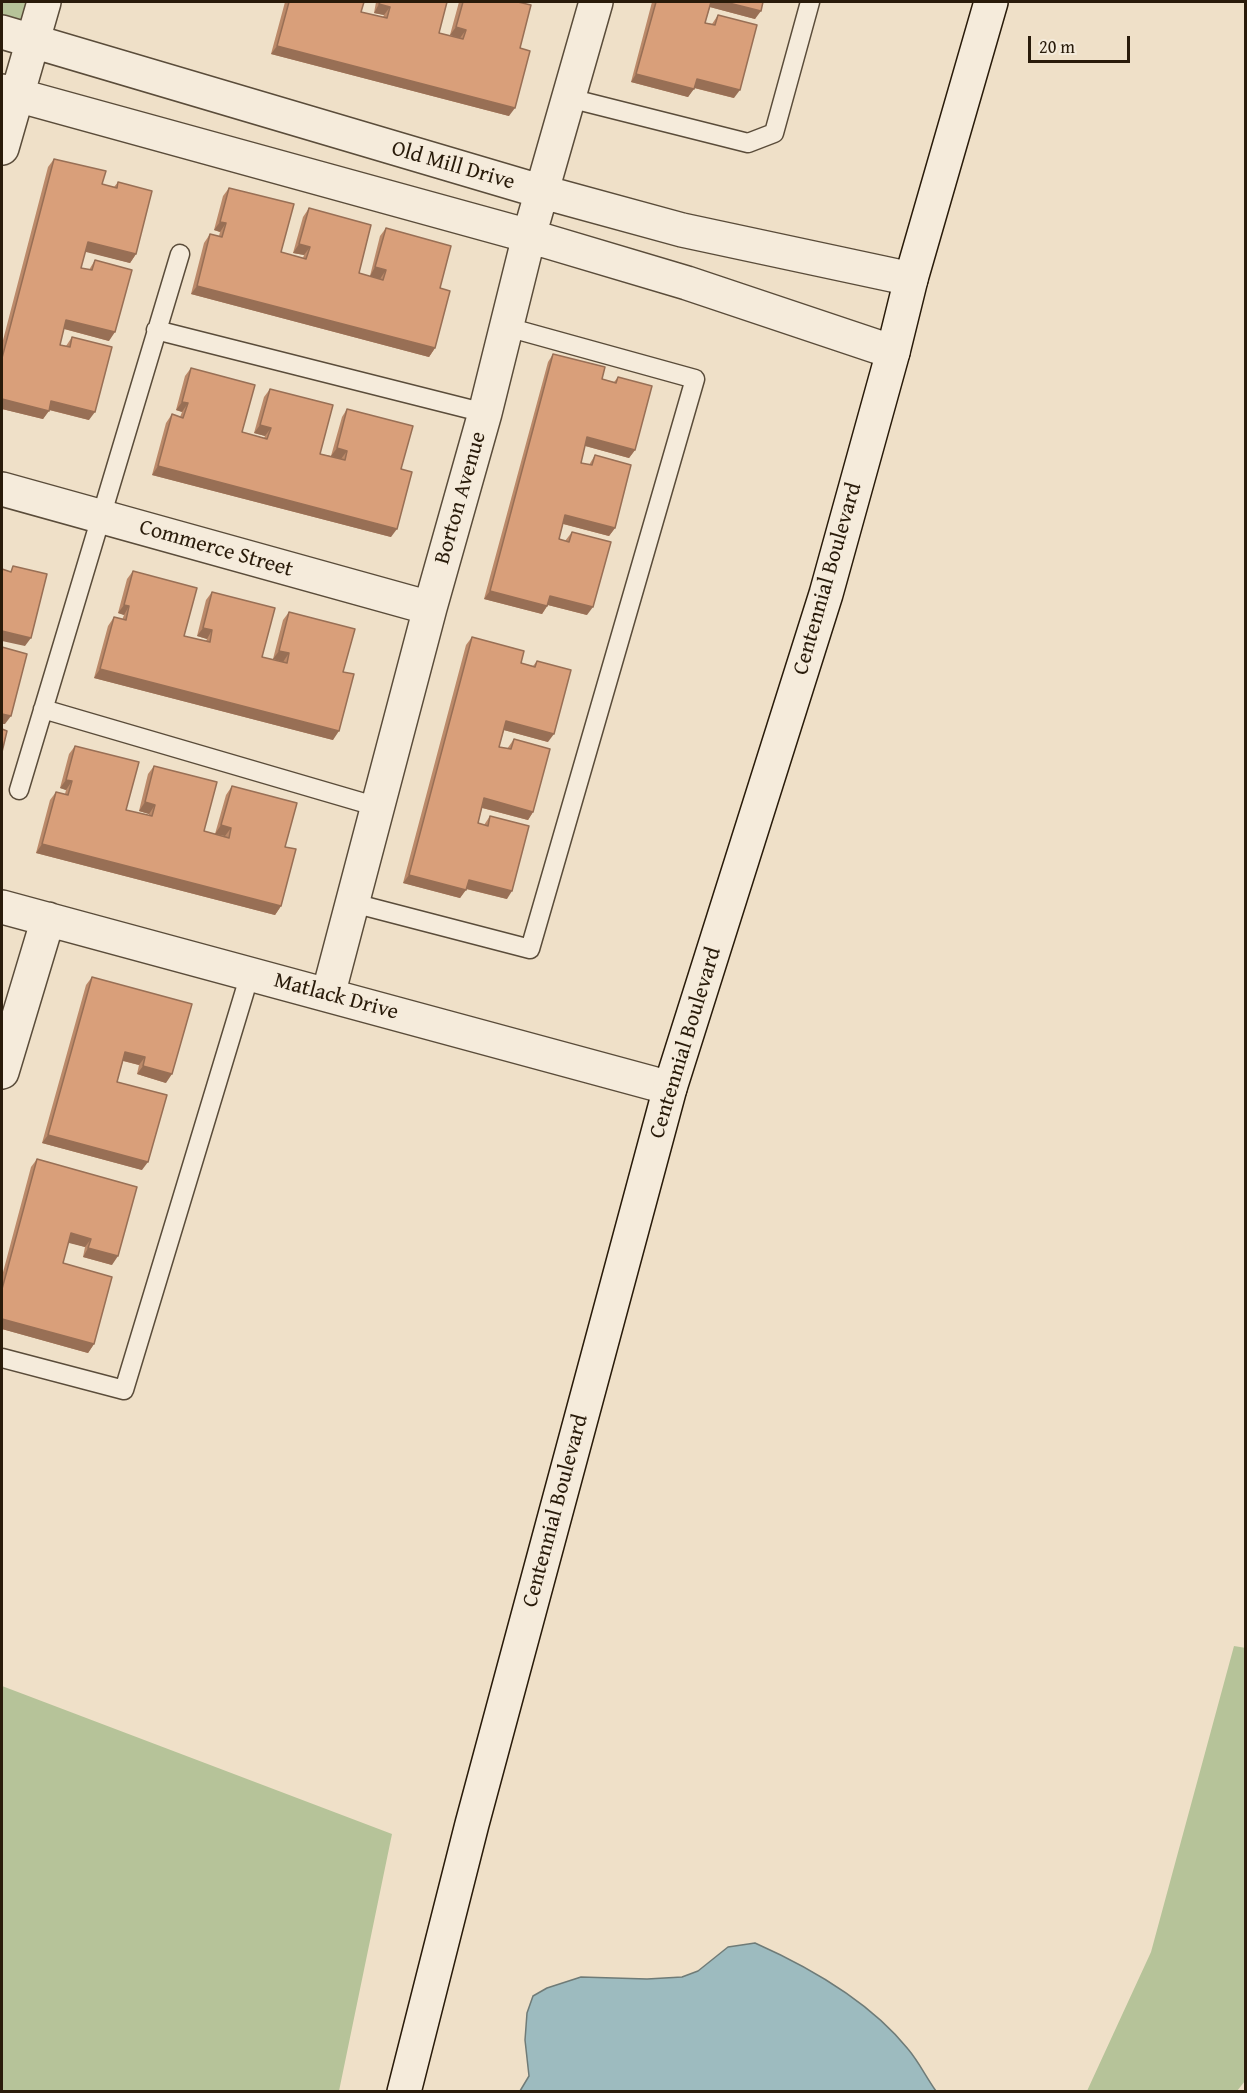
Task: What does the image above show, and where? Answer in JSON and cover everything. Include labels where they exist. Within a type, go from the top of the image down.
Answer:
[{"type":"street","points":[[2,148],[9,93],[32,41],[44,2]]},
{"type":"street","name":"Borton Avenue","points":[[328,995],[430,608],[485,413],[529,236],[596,2]]},
{"type":"street","name":"Centennial Boulevard","points":[[404,2091],[472,1824],[670,1088],[825,594],[893,352],[911,279],[991,2]]},
{"type":"street","name":"Old Mill Drive","points":[[2,32],[543,192],[682,230],[911,279]]},
{"type":"street","name":"Old Mill Drive","points":[[9,93],[529,236],[687,283],[893,352]]},
{"type":"street","name":"Commerce Street","points":[[2,489],[430,608]]},
{"type":"street","name":"Matlack Drive","points":[[2,907],[670,1088]]},
{"type":"street","points":[[2,1072],[48,919]]},
{"type":"lane","points":[[569,98],[748,143],[774,133],[810,2]]},
{"type":"lane","points":[[19,789],[180,254]]},
{"type":"lane","points":[[352,903],[530,949],[695,379],[507,327]]},
{"type":"lane","points":[[156,330],[485,413]]},
{"type":"lane","points":[[43,709],[378,807]]},
{"type":"lane","points":[[2,1358],[124,1390],[250,974]]},
{"type":"green space","points":[[2,2],[44,2],[32,41],[2,32]]},
{"type":"green space","points":[[1234,1646],[1246,1648],[1245,2081],[1237,2091],[1087,2091],[1151,1952]]},
{"type":"green space","points":[[2,1686],[392,1834],[339,2091],[2,2091]]},
{"type":"water","points":[[755,1943],[838,1987],[876,2016],[916,2059],[936,2091],[520,2091],[529,2076],[525,2040],[527,2013],[533,1996],[547,1988],[581,1977],[647,1979],[682,1977],[698,1971],[728,1947]]},
{"type":"building","points":[[289,2],[364,2],[361,12],[387,18],[390,7],[379,4],[380,2],[447,2],[439,33],[463,39],[466,30],[456,27],[463,2],[518,2],[531,5],[520,48],[530,51],[515,108],[277,46]]},
{"type":"building","points":[[656,2],[711,2],[705,23],[715,25],[718,15],[757,25],[740,90],[697,79],[694,89],[636,74]]},
{"type":"building","points":[[725,2],[763,2],[761,11]]},
{"type":"building","points":[[54,159],[106,171],[102,184],[117,188],[118,182],[152,191],[136,254],[88,242],[81,268],[92,270],[95,260],[132,270],[115,332],[66,320],[60,345],[70,347],[72,337],[112,347],[95,412],[51,401],[49,411],[2,399],[2,358]]},
{"type":"building","points":[[229,188],[294,204],[281,252],[306,259],[310,247],[299,244],[309,208],[371,225],[359,273],[383,280],[386,270],[375,267],[386,228],[451,246],[440,288],[450,291],[435,348],[197,286],[210,234],[222,237],[226,223],[220,222]]},
{"type":"building","points":[[553,354],[605,367],[602,379],[616,383],[618,377],[652,386],[635,450],[587,437],[581,463],[592,465],[595,455],[631,465],[615,528],[565,515],[559,539],[569,542],[572,532],[611,542],[593,607],[550,596],[547,606],[490,591]]},
{"type":"building","points":[[191,368],[255,385],[242,432],[267,439],[271,428],[260,425],[270,389],[333,405],[320,454],[345,460],[347,451],[337,448],[347,409],[413,426],[401,469],[412,472],[397,529],[158,466],[172,414],[183,418],[188,403],[182,402]]},
{"type":"building","points":[[13,566],[47,574],[31,638],[2,631],[2,569],[11,572]]},
{"type":"building","points":[[133,571],[197,588],[184,636],[210,642],[212,630],[203,628],[212,592],[275,608],[262,657],[287,663],[289,653],[279,651],[289,612],[355,629],[343,672],[354,674],[339,731],[100,669],[114,617],[126,620],[129,606],[124,605]]},
{"type":"building","points":[[472,637],[524,651],[521,663],[535,667],[537,661],[571,670],[554,734],[506,721],[499,747],[511,749],[514,739],[550,749],[533,812],[484,798],[478,823],[488,826],[490,816],[529,826],[512,891],[469,880],[466,890],[409,875]]},
{"type":"building","points":[[2,647],[27,654],[11,716],[2,714]]},
{"type":"building","points":[[2,729],[7,731],[2,752]]},
{"type":"building","points":[[75,746],[139,762],[126,810],[152,816],[155,805],[145,802],[154,766],[217,782],[204,831],[229,838],[231,828],[221,825],[232,786],[297,803],[285,847],[296,849],[281,906],[42,844],[56,792],[68,795],[72,781],[66,780]]},
{"type":"building","points":[[92,977],[192,1004],[172,1074],[143,1066],[145,1057],[125,1052],[117,1082],[167,1095],[148,1162],[48,1135]]},
{"type":"building","points":[[37,1159],[137,1187],[118,1256],[88,1248],[91,1239],[71,1233],[63,1263],[112,1277],[94,1344],[2,1319],[2,1289]]}]
